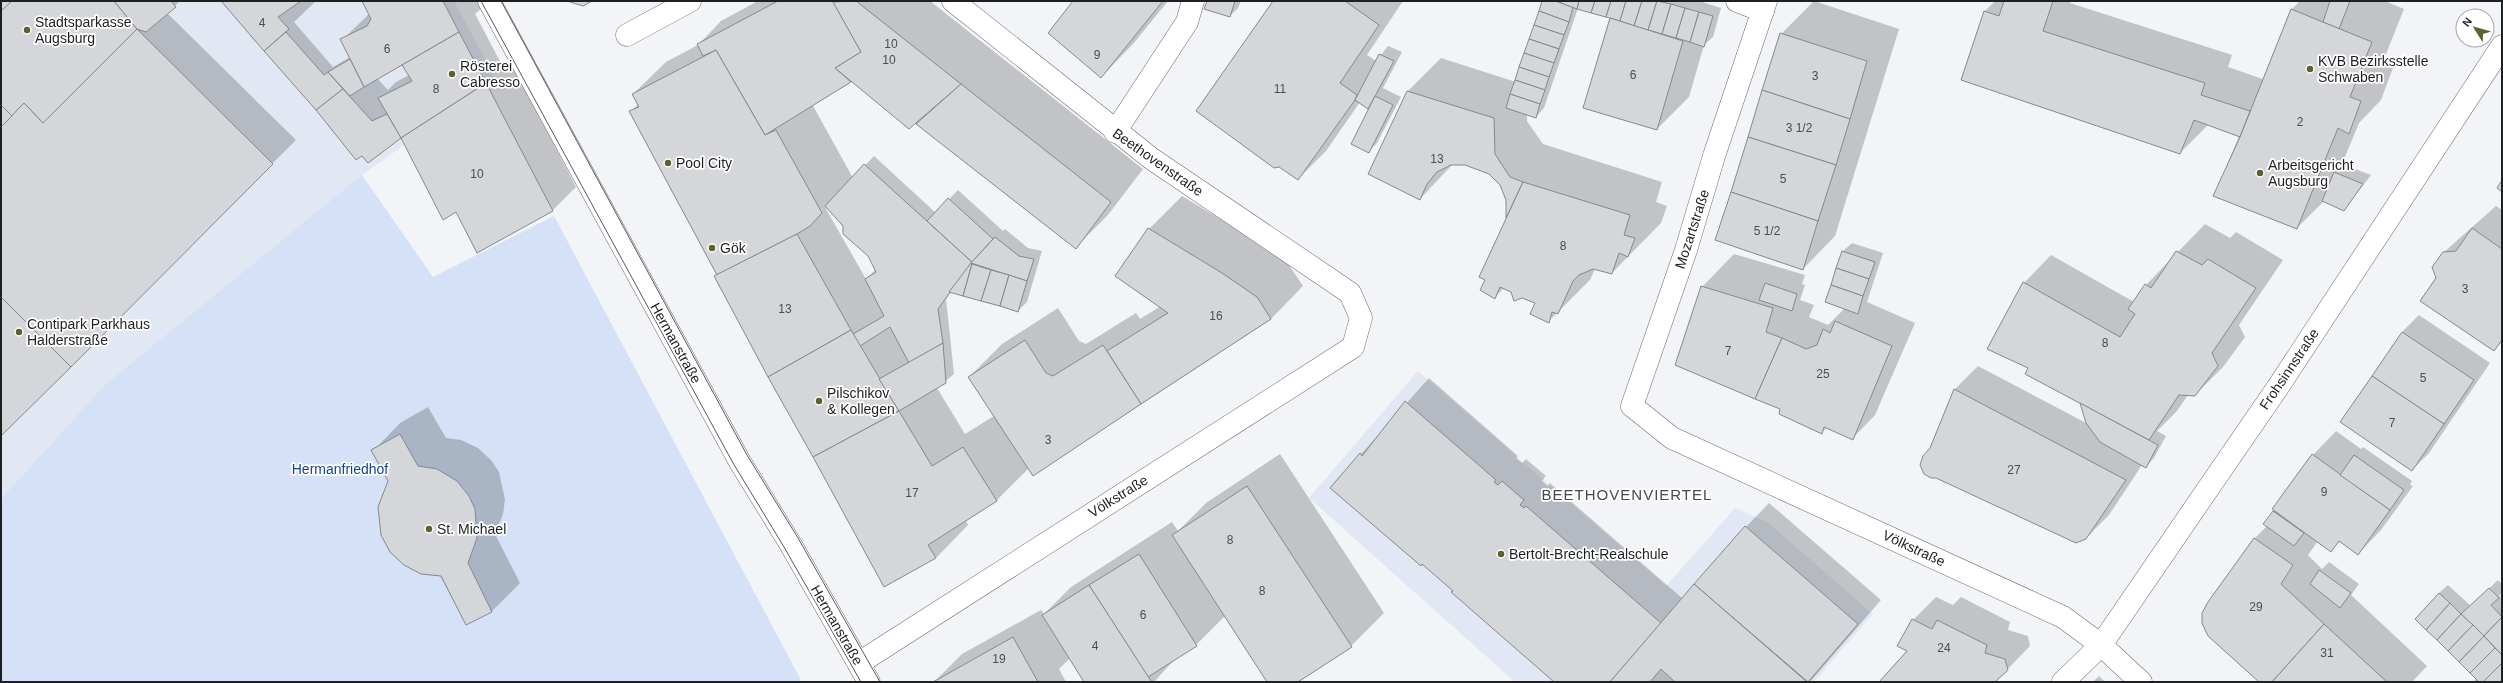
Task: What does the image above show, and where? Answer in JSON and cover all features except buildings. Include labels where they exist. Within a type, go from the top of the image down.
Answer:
[{"type":"street","name":"Hermanstraße","points":[[489,1],[740,462],[869,682]]},
{"type":"street","points":[[626,35],[690,1]]},
{"type":"street","name":"Beethovenstraße","points":[[953,1],[1115,132],[1350,293],[1361,318]]},
{"type":"street","points":[[1115,132],[1187,22],[1193,1]]},
{"type":"street","points":[[1737,1],[1764,6]]},
{"type":"street","name":"Mozartstraße","points":[[1672,438],[1632,406],[1686,250],[1714,156],[1764,6]]},
{"type":"street","name":"Frohsinnstraße","points":[[2063,682],[2101,645],[2278,387],[2502,46]]},
{"type":"street","name":"Völkstraße","points":[[859,663],[1353,347],[1361,318]]},
{"type":"street","name":"Völkstraße","points":[[1672,438],[2063,617],[2101,645],[2141,682]]},
{"type":"shaded area","points":[[1,1],[454,1],[496,80],[362,175],[1,499]]},
{"type":"shaded area","name":"Bertolt-Brecht-Realschule","points":[[1418,371],[1666,586],[1735,508],[1767,522],[1873,614],[1814,682],[1515,682],[1309,498]]},
{"type":"green space","name":"Hermanfriedhof","points":[[362,175],[433,277],[554,216],[802,682],[1,682],[1,499],[105,385]]},
{"type":"tram line","points":[[481,1],[733,463],[784,547],[861,682]]},
{"type":"tram line","points":[[501,1],[747,455],[798,538],[880,682]]},
{"type":"place","name":"Stadtsparkasse Augsburg","points":[[27,30]]},
{"type":"place","name":"KVB Bezirksstelle Schwaben","points":[[2310,69]]},
{"type":"place","name":"Rösterei Cabresso","points":[[452,74]]},
{"type":"place","name":"Pool City","points":[[668,163]]},
{"type":"place","name":"Arbeitsgericht Augsburg","points":[[2260,173]]},
{"type":"place","name":"Gök","points":[[712,248]]},
{"type":"place","name":"Contipark Parkhaus Halderstraße","points":[[19,332]]},
{"type":"place","name":"Pilschikov & Kollegen","points":[[819,401]]},
{"type":"place","name":"St. Michael","points":[[429,529]]},
{"type":"place","name":"Bertolt-Brecht-Realschule","points":[[1501,554]]},
{"type":"district","name":"BEETHOVENVIERTEL","points":[[1627,494]]}]
